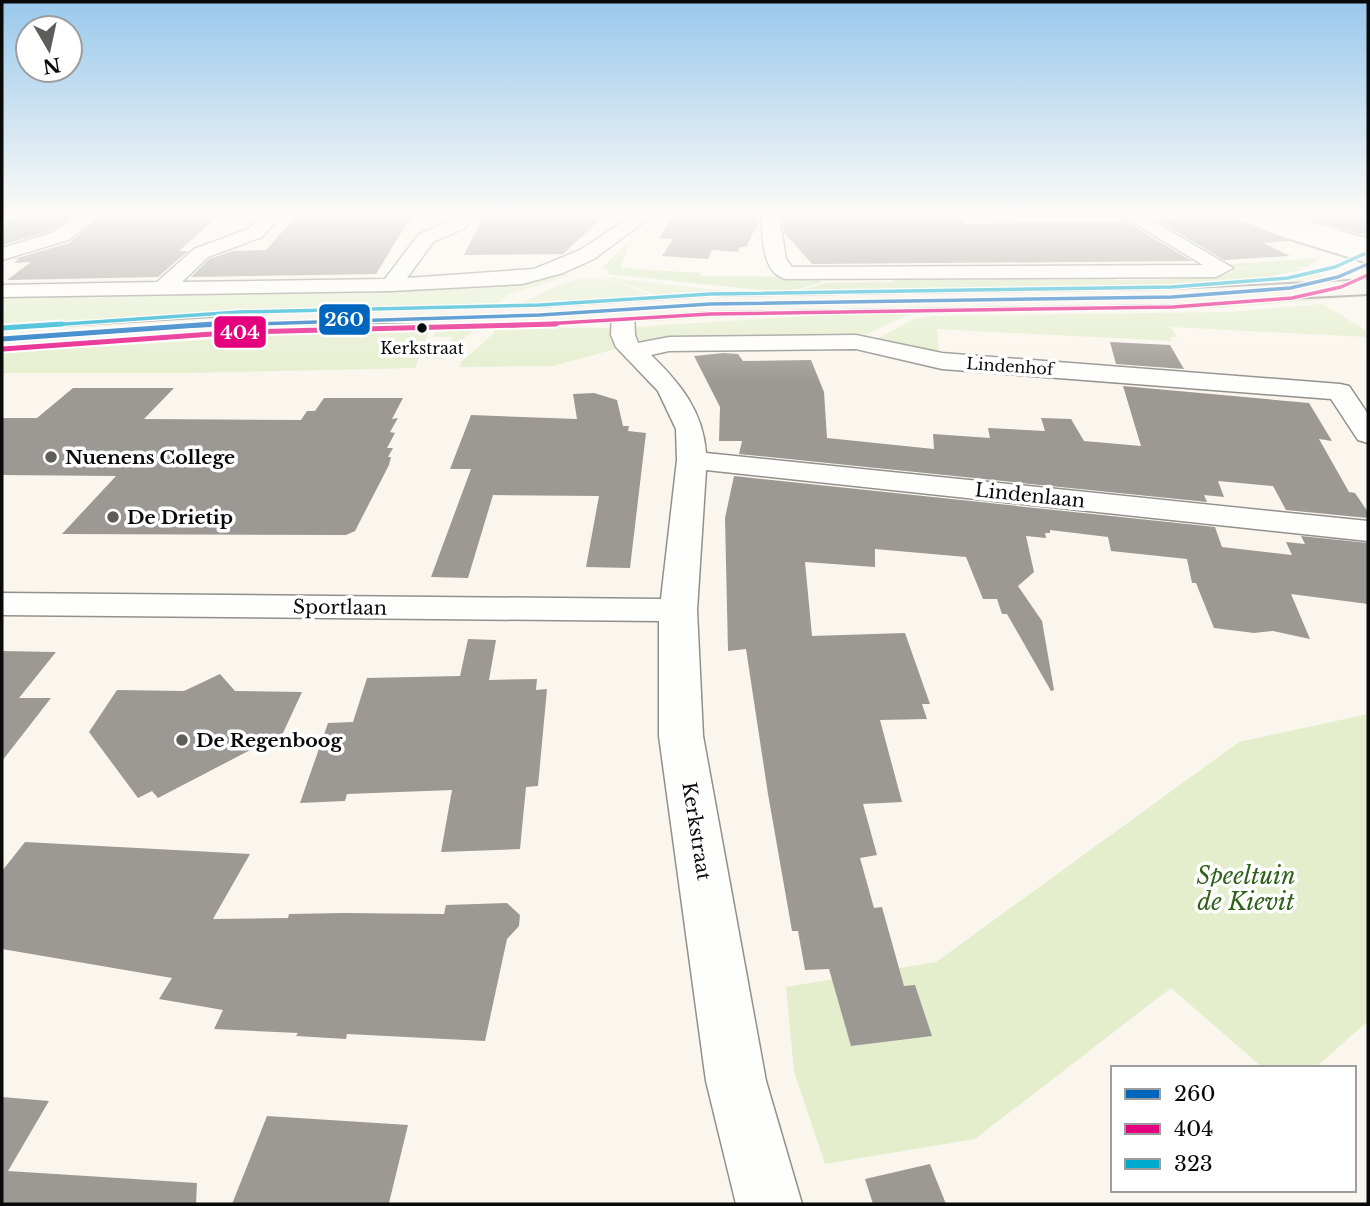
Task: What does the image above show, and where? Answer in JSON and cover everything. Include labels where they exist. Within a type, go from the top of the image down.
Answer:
[{"type":"main road","points":[[2,340],[240,322],[540,315],[817,303],[1172,297],[1290,288],[1340,271]]},
{"type":"street","points":[[162,289],[181,271]]},
{"type":"street","points":[[391,285],[401,271]]},
{"type":"street","points":[[2,291],[391,285],[551,271]]},
{"type":"street","points":[[785,271],[1156,271]]},
{"type":"street","points":[[622,311],[623,335],[631,352]]},
{"type":"street","name":"Lindenhof","points":[[631,352],[677,344],[856,342],[942,361],[1340,392],[1368,434]]},
{"type":"street","name":"Kerkstraat","points":[[631,352],[670,388],[690,429],[692,460],[678,610],[683,749],[736,1081],[769,1204]]},
{"type":"street","name":"Lindenlaan","points":[[692,460],[1368,531]]},
{"type":"street","name":"Sportlaan","points":[[2,604],[678,610]]},
{"type":"green space","points":[[610,271],[673,271],[701,273],[700,276],[820,277],[822,282],[794,291],[769,291],[608,274]]},
{"type":"green space","points":[[1294,271],[1260,279],[1162,285],[801,290],[825,283],[893,282],[890,276],[1109,274],[1116,280],[1186,279],[1181,273]]},
{"type":"green space","points":[[561,272],[571,275],[508,295],[491,308],[516,304],[563,284],[588,278],[623,284],[657,297],[658,301],[566,309],[188,321],[2,336],[2,294],[356,288]]},
{"type":"green space","points":[[1315,273],[1325,277],[1236,290],[1189,291],[1251,286]]},
{"type":"green space","points":[[604,277],[732,292],[729,295],[664,297]]},
{"type":"green space","points":[[1368,290],[1368,296],[1219,308],[931,312],[908,315],[858,338],[640,344],[637,343],[633,327],[918,309],[1209,304]]},
{"type":"green space","points":[[737,292],[852,295],[1111,292],[733,298]]},
{"type":"green space","points":[[1323,304],[1365,330],[1368,337],[1170,327],[1177,337],[1170,337],[1172,341],[937,329],[939,352],[875,340],[914,319],[931,316],[1226,312]]},
{"type":"green space","points":[[811,307],[880,307],[637,322],[654,316]]},
{"type":"green space","points":[[479,322],[240,331],[2,348],[2,343],[277,323]]},
{"type":"green space","points":[[448,327],[477,327],[441,359],[425,358],[429,348],[449,348],[452,337],[433,337],[435,332],[446,331]]},
{"type":"green space","points":[[494,327],[611,328],[616,349],[553,366],[460,367],[461,362],[493,334]]},
{"type":"green space","points":[[390,328],[389,333],[429,332],[415,368],[189,373],[2,373],[2,353]]},
{"type":"green space","name":"Speeltuin de Kievit","points":[[1368,714],[1368,1021],[1317,1066],[1261,1066],[1171,988],[975,1139],[825,1164],[794,1072],[786,987],[936,962],[1239,742]]},
{"type":"building","points":[[19,271],[165,271],[158,277],[7,280]]},
{"type":"building","points":[[197,271],[378,271],[376,274],[191,277]]},
{"type":"building","points":[[1110,342],[1170,345],[1184,369],[1116,364]]},
{"type":"building","points":[[738,354],[743,361],[811,360],[824,392],[827,438],[934,449],[933,434],[990,438],[988,428],[1045,431],[1041,418],[1071,419],[1084,441],[1141,446],[1123,386],[1309,403],[1332,441],[1319,439],[1349,492],[1355,493],[1368,512],[1368,518],[1286,510],[1273,486],[1218,481],[1224,497],[1204,495],[1207,502],[739,454],[742,441],[719,441],[720,407],[694,356]]},
{"type":"building","points":[[73,388],[174,388],[144,419],[301,420],[307,411],[315,411],[324,398],[403,398],[392,419],[398,418],[390,432],[395,433],[387,448],[393,448],[388,457],[391,457],[389,465],[355,531],[346,535],[62,534],[116,476],[2,475],[2,418],[37,418]]},
{"type":"building","points":[[594,393],[617,400],[623,426],[629,426],[628,431],[646,433],[630,568],[586,567],[599,496],[493,495],[468,578],[431,577],[471,469],[450,469],[471,415],[577,419],[573,394]]},
{"type":"building","points":[[734,476],[1215,527],[1222,547],[1292,555],[1286,542],[1305,544],[1301,536],[1368,543],[1368,604],[1291,594],[1310,639],[1273,631],[1254,633],[1214,628],[1196,583],[1192,583],[1187,559],[1111,551],[1108,537],[1050,530],[1050,533],[1045,533],[1046,538],[1026,536],[1034,572],[1018,586],[1042,621],[1054,690],[1051,691],[1007,614],[1002,614],[997,599],[983,599],[966,557],[875,549],[875,567],[805,562],[812,636],[905,633],[930,704],[922,704],[927,719],[880,720],[902,802],[863,804],[877,855],[860,858],[874,908],[882,907],[904,986],[915,985],[932,1036],[851,1046],[829,969],[805,970],[798,931],[792,931],[746,649],[728,651],[725,518]]},
{"type":"building","points":[[468,639],[496,640],[489,680],[537,679],[536,690],[547,689],[538,786],[526,787],[520,849],[441,852],[452,790],[347,794],[345,801],[300,803],[328,723],[353,722],[367,678],[460,676]]},
{"type":"building","points":[[2,651],[56,652],[19,698],[51,698],[2,761]]},
{"type":"building","name":"De Regenboog","points":[[220,674],[235,691],[302,692],[283,733],[158,798],[152,791],[138,798],[89,732],[117,690],[184,691]]},
{"type":"building","points":[[25,842],[250,854],[213,919],[288,918],[289,914],[444,914],[446,905],[507,903],[520,915],[519,926],[507,939],[485,1041],[347,1034],[346,1039],[296,1036],[298,1033],[214,1029],[223,1010],[159,999],[172,978],[2,949],[2,871]]},
{"type":"building","points":[[2,1097],[49,1101],[8,1171],[197,1183],[196,1204],[2,1204]]},
{"type":"building","points":[[267,1116],[408,1125],[389,1203],[232,1204]]},
{"type":"building","points":[[930,1164],[946,1204],[873,1204],[865,1179]]},
{"type":"transit line","name":"323","points":[[2,328],[239,312],[540,305],[710,294],[1172,287],[1288,278],[1317,271]]},
{"type":"transit line","name":"260","points":[[2,339],[240,322],[540,315],[710,304],[1172,297],[1290,288],[1351,271]]},
{"type":"transit line","name":"404","points":[[3,349],[240,332],[540,325],[710,314],[1173,307],[1292,298],[1341,287],[1368,275]]},
{"type":"place","name":"Kerkstraat","points":[[422,328]]},
{"type":"place","name":"Nuenens College","points":[[51,457]]},
{"type":"place","name":"De Drietip","points":[[113,517]]},
{"type":"place","name":"De Regenboog","points":[[182,740]]}]
